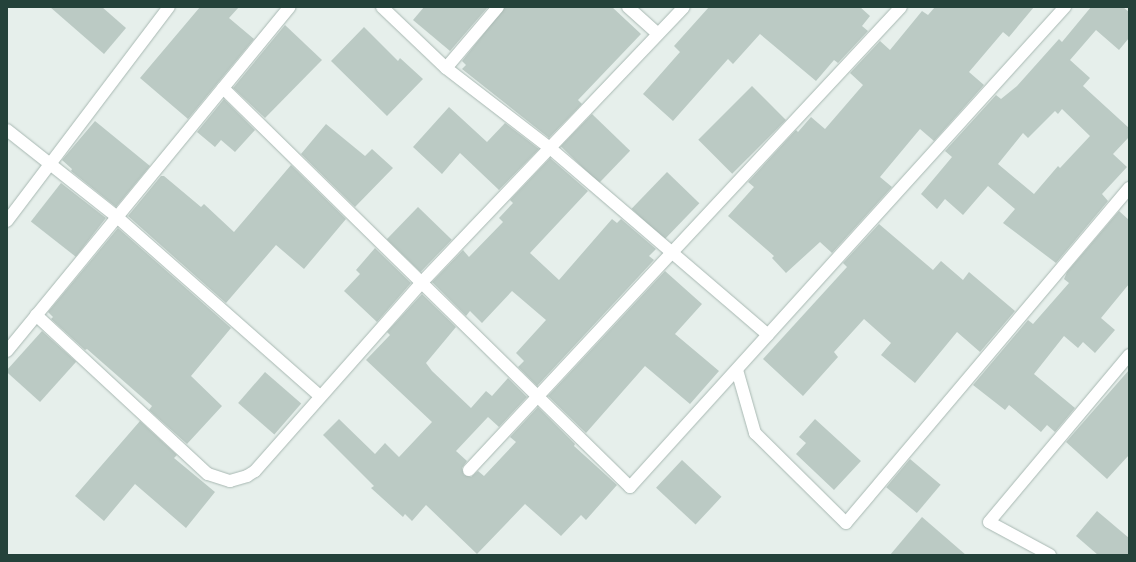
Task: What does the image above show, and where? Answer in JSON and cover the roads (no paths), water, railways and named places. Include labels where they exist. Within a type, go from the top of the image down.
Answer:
[{"type":"street","points":[[7,221],[169,7]]},
{"type":"street","points":[[7,351],[290,7]]},
{"type":"street","points":[[382,7],[446,68],[550,148],[768,336]]},
{"type":"street","points":[[446,68],[498,7]]},
{"type":"street","points":[[628,7],[658,34]]},
{"type":"street","points":[[36,315],[197,464],[218,479],[239,479],[254,471],[320,395],[423,282],[684,7]]},
{"type":"street","points":[[469,470],[902,7]]},
{"type":"street","points":[[223,88],[423,282],[630,488],[1065,7]]},
{"type":"street","points":[[7,130],[51,163],[117,217],[320,395]]},
{"type":"street","points":[[737,370],[755,433],[846,523],[1129,188]]},
{"type":"street","points":[[1050,555],[989,522],[1129,355]]}]
